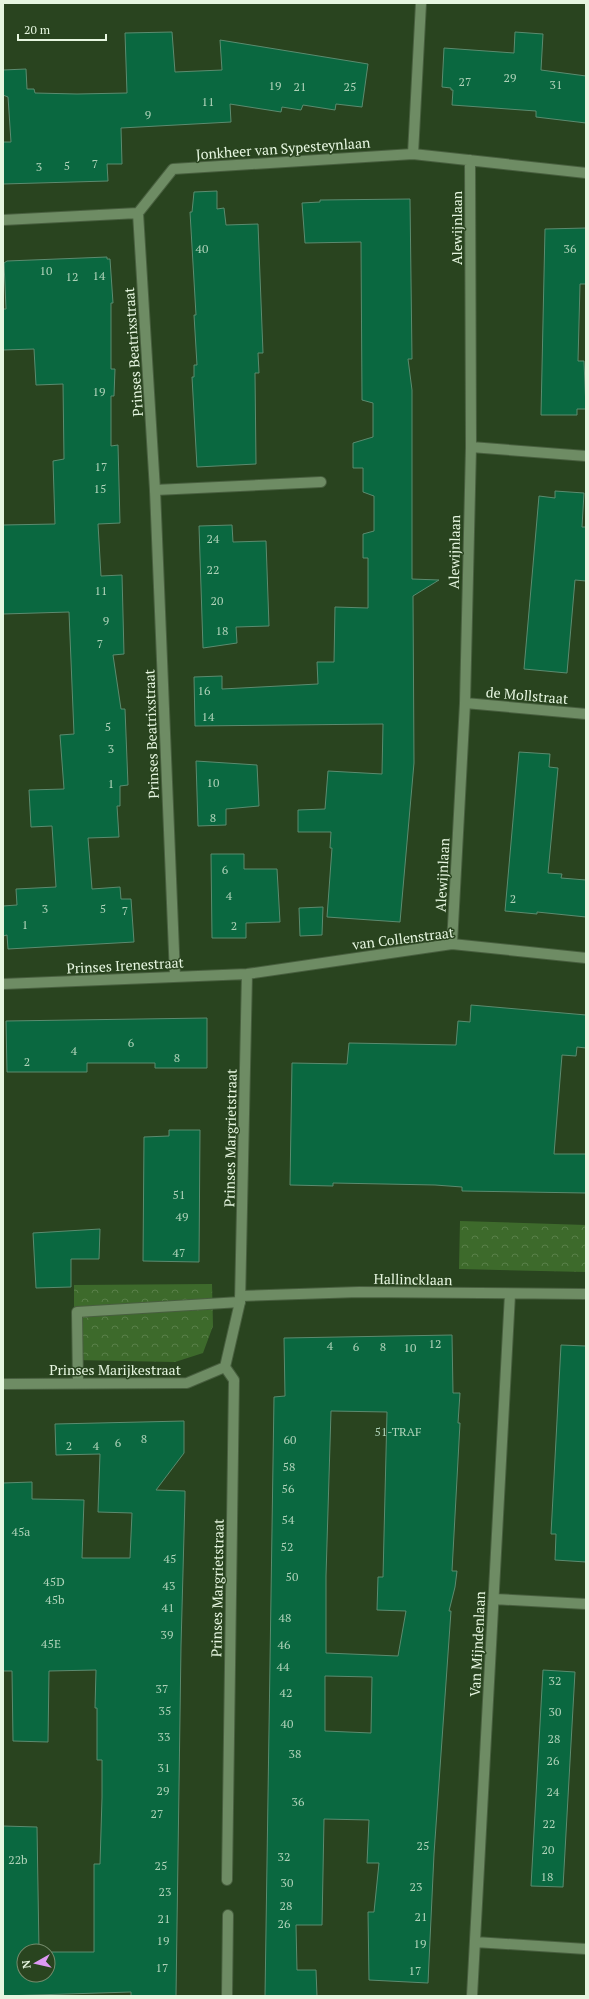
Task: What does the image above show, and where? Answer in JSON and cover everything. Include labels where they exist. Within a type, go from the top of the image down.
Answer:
[{"type":"street","points":[[413,154],[421,3]]},
{"type":"street","name":"Jonkheer van Sypesteynlaan","points":[[138,213],[173,169],[413,154],[586,172]]},
{"type":"street","name":"Alewijnlaan","points":[[452,944],[465,703],[471,447],[470,160]]},
{"type":"street","points":[[3,220],[138,213]]},
{"type":"street","name":"Prinses Beatrixstraat","points":[[138,213],[155,490],[175,976]]},
{"type":"street","points":[[471,447],[586,456]]},
{"type":"street","points":[[155,490],[322,482]]},
{"type":"street","name":"de Mollstraat","points":[[465,703],[586,714]]},
{"type":"street","name":"van Collenstraat","points":[[247,974],[452,944],[586,958]]},
{"type":"street","name":"Prinses Irenestraat","points":[[3,984],[247,974]]},
{"type":"street","name":"Prinses Margrietstraat","points":[[227,1880],[234,1380],[225,1367],[240,1299],[247,974]]},
{"type":"street","name":"Hallincklaan","points":[[240,1299],[359,1292],[586,1294]]},
{"type":"street","name":"Van Mijndenlaan","points":[[472,1996],[510,1294]]},
{"type":"street","points":[[78,1382],[77,1312],[240,1299]]},
{"type":"street","name":"Prinses Marijkestraat","points":[[3,1384],[78,1382],[187,1383],[225,1367]]},
{"type":"street","points":[[494,1600],[586,1604]]},
{"type":"street","points":[[227,1996],[228,1915]]},
{"type":"street","points":[[475,1942],[586,1949]]},
{"type":"green space","points":[[460,1221],[586,1225],[586,1272],[459,1269]]},
{"type":"green space","points":[[212,1284],[213,1326],[203,1353],[175,1362],[74,1360],[74,1285]]},
{"type":"building","points":[[172,32],[175,72],[222,70],[220,40],[368,64],[362,107],[336,104],[335,110],[303,105],[301,110],[282,107],[281,112],[230,104],[231,122],[121,128],[122,164],[107,164],[108,181],[3,184],[3,142],[11,142],[8,97],[3,95],[3,70],[26,69],[27,89],[34,89],[35,93],[127,93],[125,33]]},
{"type":"building","points":[[515,32],[543,34],[541,70],[586,76],[586,123],[536,117],[536,111],[452,105],[453,90],[451,90],[451,88],[442,87],[444,48],[514,53]]},
{"type":"building","points":[[217,191],[217,209],[224,208],[226,225],[258,224],[263,353],[258,353],[259,373],[255,373],[256,464],[197,467],[192,377],[194,377],[194,365],[197,365],[194,315],[196,315],[190,212],[192,212],[194,192]]},
{"type":"building","points":[[410,199],[412,359],[408,359],[412,390],[412,579],[439,580],[413,596],[414,763],[400,922],[327,917],[332,848],[330,848],[331,832],[298,832],[298,810],[325,809],[328,771],[382,774],[383,724],[195,726],[194,677],[222,676],[222,689],[318,684],[317,662],[334,662],[335,607],[368,608],[368,558],[363,558],[363,534],[374,531],[374,496],[363,492],[363,468],[353,468],[353,443],[373,437],[373,403],[362,400],[361,242],[305,243],[302,203],[320,202],[320,200]]},
{"type":"building","points":[[586,228],[586,284],[580,284],[578,361],[584,361],[586,409],[577,409],[577,415],[541,415],[545,229]]},
{"type":"building","points":[[107,257],[107,259],[110,259],[113,303],[111,303],[111,369],[115,369],[114,396],[111,396],[111,446],[118,445],[120,523],[98,524],[101,576],[122,575],[124,654],[113,655],[121,709],[125,709],[128,785],[120,786],[120,806],[117,806],[119,837],[88,838],[92,889],[120,887],[121,899],[131,899],[134,942],[8,949],[7,935],[3,936],[3,906],[17,905],[16,889],[56,887],[52,826],[31,827],[29,790],[64,789],[60,735],[74,734],[69,612],[3,614],[3,525],[55,524],[53,461],[64,459],[63,384],[36,385],[34,349],[3,350],[3,309],[6,309],[4,263],[7,261]]},
{"type":"building","points":[[555,491],[584,493],[582,527],[586,527],[586,581],[575,580],[567,673],[524,669],[539,496],[555,498]]},
{"type":"building","points":[[232,525],[233,542],[266,541],[269,626],[236,627],[237,643],[203,648],[199,526]]},
{"type":"building","points":[[519,752],[550,754],[549,767],[558,768],[548,873],[562,874],[561,878],[586,880],[586,917],[537,912],[537,914],[505,911]]},
{"type":"building","points":[[196,761],[257,765],[259,806],[226,809],[226,825],[198,826]]},
{"type":"building","points":[[211,854],[244,854],[244,869],[277,869],[280,922],[246,923],[246,938],[212,938]]},
{"type":"building","points":[[323,907],[322,935],[300,936],[299,908]]},
{"type":"building","points":[[471,1005],[586,1015],[586,1048],[577,1047],[576,1056],[562,1055],[554,1154],[586,1154],[586,1193],[462,1191],[462,1187],[435,1185],[333,1183],[333,1186],[290,1185],[292,1063],[347,1064],[349,1043],[456,1045],[458,1021],[470,1022]]},
{"type":"building","points":[[207,1018],[207,1068],[155,1068],[155,1063],[87,1063],[87,1072],[7,1072],[6,1021]]},
{"type":"building","points":[[169,1130],[200,1130],[199,1262],[143,1261],[144,1137],[169,1136]]},
{"type":"building","points":[[100,1229],[99,1259],[71,1259],[71,1287],[36,1288],[33,1233]]},
{"type":"building","points":[[452,1335],[453,1393],[460,1393],[458,1423],[460,1423],[452,1571],[457,1571],[449,1611],[451,1611],[434,1854],[428,1983],[369,1980],[368,1912],[374,1912],[379,1863],[367,1863],[369,1820],[324,1819],[322,1925],[296,1925],[297,1970],[316,1970],[317,1996],[265,1996],[274,1397],[285,1396],[284,1338]],"holes":[[[331,1411],[387,1412],[383,1577],[378,1577],[377,1610],[406,1611],[398,1656],[326,1653],[326,1576]],[[325,1676],[372,1677],[371,1733],[325,1731]]]},
{"type":"building","points":[[561,1345],[586,1346],[586,1562],[555,1560],[556,1534],[551,1534]]},
{"type":"building","points":[[184,1421],[184,1453],[156,1490],[185,1491],[181,1646],[176,1996],[131,1996],[131,1992],[3,1996],[3,1826],[37,1827],[39,1943],[16,1943],[16,1983],[56,1983],[56,1952],[94,1952],[94,1864],[100,1864],[102,1760],[97,1760],[97,1708],[95,1708],[96,1670],[49,1671],[48,1742],[13,1741],[12,1671],[3,1671],[3,1483],[32,1482],[32,1499],[84,1500],[82,1558],[130,1558],[132,1513],[98,1512],[100,1454],[56,1455],[55,1424]]},
{"type":"building","points":[[543,1670],[575,1672],[563,1887],[531,1886]]}]
